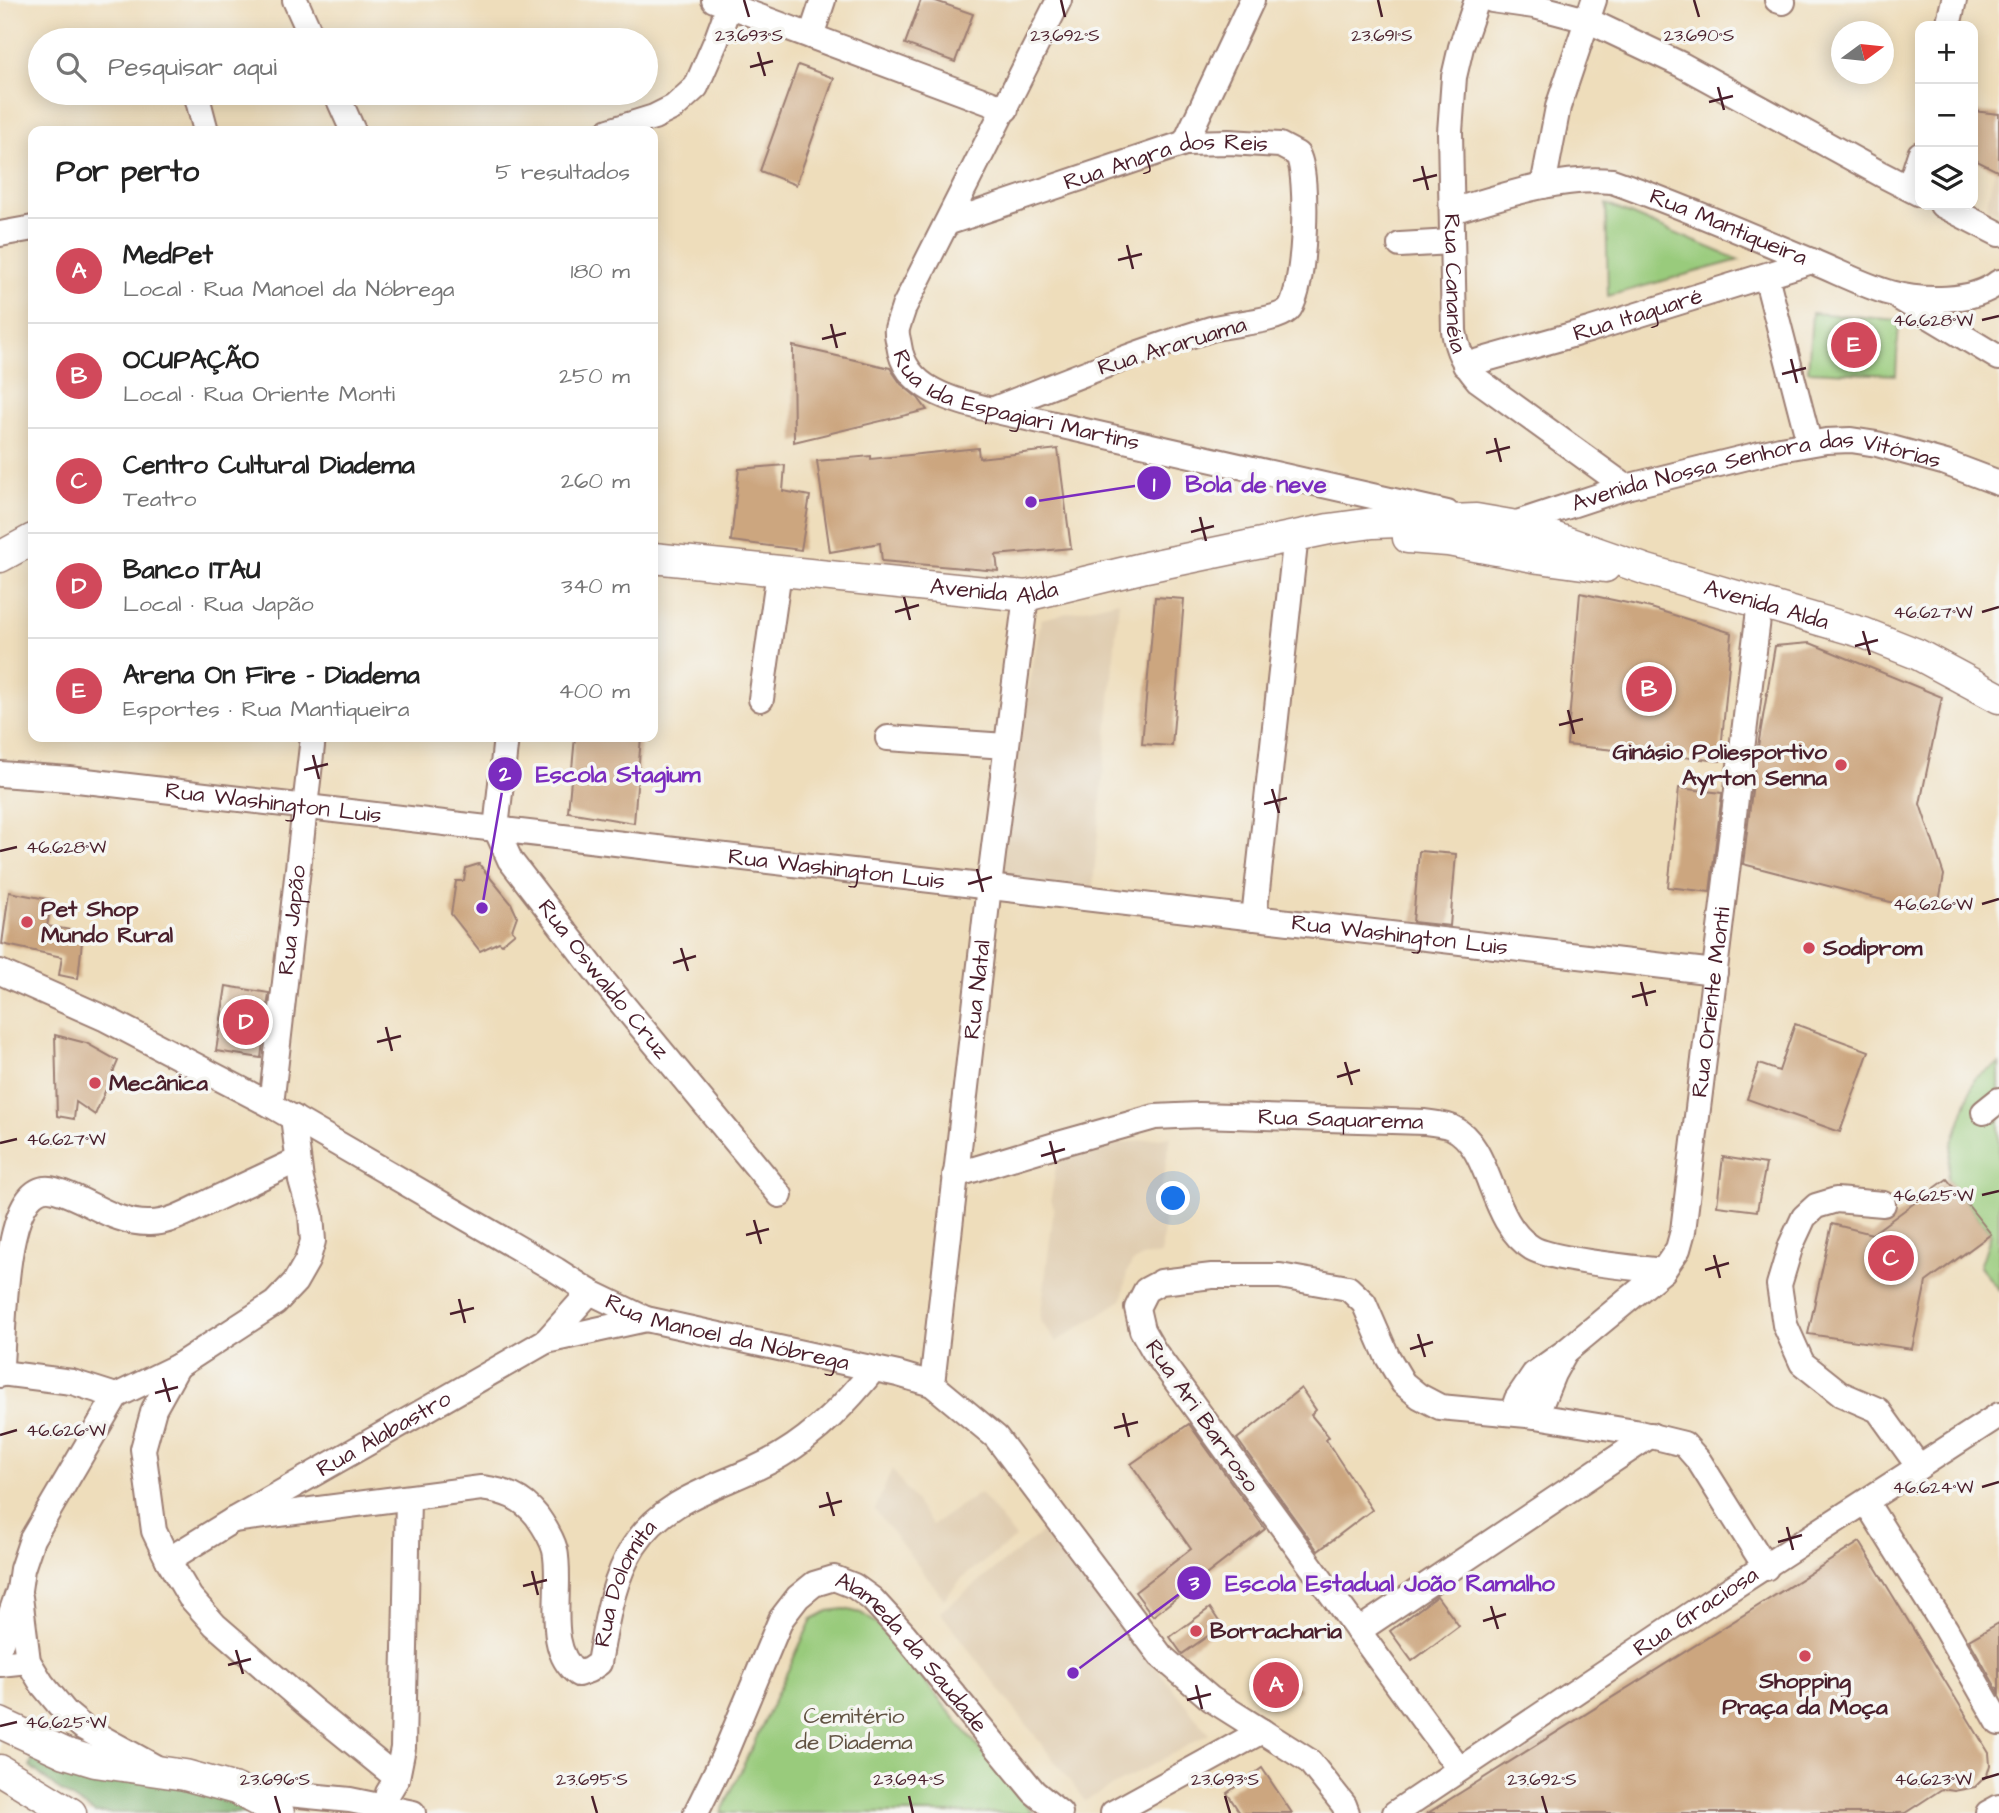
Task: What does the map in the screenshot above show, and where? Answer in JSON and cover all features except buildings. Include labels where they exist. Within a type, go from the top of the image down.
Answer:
[{"type":"main road","name":"Avenida Alda","points":[[658,559],[1026,596],[1146,567],[1329,529],[1373,523],[1476,519],[1511,524],[1647,570],[1864,633],[1917,654],[1999,698]]},
{"type":"main road","points":[[1448,541],[1511,524]]},
{"type":"main road","name":"Avenida Alda","points":[[1329,529],[1366,535],[1448,541],[1582,565],[1647,570]]},
{"type":"main road","points":[[0,557],[28,542]]},
{"type":"main road","points":[[0,1723],[65,1753],[95,1762],[164,1772],[236,1789],[279,1813]]},
{"type":"main road","points":[[0,1770],[62,1811]]},
{"type":"street","points":[[295,0],[308,28]]},
{"type":"street","points":[[811,36],[823,0]]},
{"type":"street","name":"Rua Ida Espagiari Martins","points":[[1059,0],[950,222],[904,307],[897,331],[900,353],[910,373],[933,391],[960,402],[1476,519]]},
{"type":"street","points":[[1185,143],[1252,0]]},
{"type":"street","name":"Rua Cananéia","points":[[1477,0],[1454,77],[1450,132],[1454,331],[1459,352],[1465,365],[1478,380],[1626,487]]},
{"type":"street","points":[[1492,0],[1590,10],[1682,65],[1915,191]]},
{"type":"street","points":[[1949,21],[1954,0]]},
{"type":"street","points":[[624,126],[689,102],[725,2],[1006,109]]},
{"type":"street","points":[[1543,186],[1558,107],[1590,10]]},
{"type":"street","points":[[199,105],[205,126]]},
{"type":"street","points":[[341,105],[351,126]]},
{"type":"street","name":"Rua Angra dos Reis","points":[[950,222],[1185,143],[1280,145],[1297,154],[1304,172],[1303,243]]},
{"type":"street","name":"Rua Mantiqueira","points":[[1452,211],[1543,186],[1592,179],[1612,181],[1891,293],[1930,299],[1958,299],[1999,282]]},
{"type":"street","points":[[1952,210],[1999,234]]},
{"type":"street","points":[[0,233],[28,229]]},
{"type":"street","points":[[1400,245],[1451,242]]},
{"type":"street","name":"Rua Araruama","points":[[992,410],[1140,351],[1225,325],[1288,310],[1294,301],[1303,243]]},
{"type":"street","name":"Rua Itaguaré","points":[[1465,365],[1812,261]]},
{"type":"street","points":[[1766,276],[1809,443]]},
{"type":"street","points":[[1891,293],[1999,358]]},
{"type":"street","name":"Avenida Nossa Senhora das Vitórias","points":[[1511,524],[1626,487],[1809,443],[1851,439],[1946,463],[1999,483]]},
{"type":"street","points":[[1254,918],[1296,535]]},
{"type":"street","points":[[761,699],[779,571]]},
{"type":"street","name":"Rua Natal","points":[[932,1384],[989,886],[1026,596]]},
{"type":"street","name":"Rua Oriente Monti","points":[[1524,1414],[1553,1374],[1565,1352],[1663,1271],[1678,1249],[1684,1231],[1760,602]]},
{"type":"street","points":[[888,738],[1006,746]]},
{"type":"street","name":"Rua Japão","points":[[271,1105],[312,742]]},
{"type":"street","points":[[496,829],[505,742]]},
{"type":"street","name":"Rua Washington Luis","points":[[0,774],[69,779],[1715,972]]},
{"type":"street","name":"Rua Oswaldo Cruz","points":[[496,829],[510,860],[597,972],[780,1195]]},
{"type":"street","name":"Rua Manoel da Nóbrega","points":[[0,972],[106,1019],[271,1105],[590,1292],[646,1319],[898,1374],[932,1384],[996,1437],[1161,1656],[1211,1699],[1309,1761],[1345,1805],[1347,1813]]},
{"type":"street","name":"Rua Saquarema","points":[[955,1175],[1130,1123],[1165,1116],[1424,1122],[1451,1127],[1470,1141],[1499,1207],[1516,1236],[1535,1250],[1575,1259],[1663,1271]]},
{"type":"street","points":[[0,1646],[19,1590],[22,1569],[32,1539],[116,1396],[178,1366],[275,1303],[295,1282],[307,1261],[313,1241],[311,1214],[298,1160],[293,1117]]},
{"type":"street","points":[[116,1396],[72,1382],[0,1374],[2,1311],[9,1239],[13,1216],[20,1202],[41,1188],[53,1189],[128,1221],[152,1223],[178,1216],[298,1160]]},
{"type":"street","points":[[1883,1204],[1836,1200],[1816,1206],[1804,1217],[1790,1245],[1779,1285],[1785,1325],[1802,1363],[1841,1394],[1878,1410],[1919,1467]]},
{"type":"street","name":"Rua Ari Barroso","points":[[1459,1769],[1154,1351],[1142,1330],[1138,1308],[1146,1290],[1161,1282],[1181,1278],[1280,1276],[1348,1289],[1364,1303],[1387,1356],[1403,1383],[1419,1396],[1440,1407],[1524,1414]]},
{"type":"street","name":"Rua Alabastro","points":[[168,1560],[546,1341],[590,1292]]},
{"type":"street","points":[[546,1341],[646,1319]]},
{"type":"street","points":[[178,1366],[154,1409],[143,1449],[154,1531],[168,1560],[190,1597],[215,1625],[397,1778]]},
{"type":"street","name":"Rua Dolomita","points":[[233,1520],[481,1488],[503,1491],[529,1507],[544,1526],[554,1548],[558,1576],[557,1634],[563,1658],[578,1674],[599,1663],[615,1588],[634,1546],[659,1518],[694,1493],[746,1473],[781,1455],[823,1425],[845,1404],[874,1369]]},
{"type":"street","points":[[1524,1414],[1651,1435],[1684,1444],[1699,1461],[1766,1567]]},
{"type":"street","name":"Rua Graciosa","points":[[1395,1813],[1693,1613],[1999,1415]]},
{"type":"street","points":[[1358,1631],[1651,1435]]},
{"type":"street","points":[[382,1810],[397,1778],[403,1748],[408,1498]]},
{"type":"street","points":[[1866,1502],[1945,1628],[1999,1723]]},
{"type":"street","name":"Alameda da Saudade","points":[[696,1813],[723,1758],[781,1619],[798,1597],[814,1584],[834,1578],[854,1586],[872,1599],[1034,1792],[1060,1813]]},
{"type":"street","points":[[19,1590],[28,1661],[42,1684],[84,1728],[164,1772]]},
{"type":"street","points":[[0,1664],[28,1661]]},
{"type":"street","points":[[1113,1813],[1262,1731]]},
{"type":"street","points":[[236,1789],[299,1794],[382,1810],[413,1813]]},
{"type":"street","points":[[1988,1813],[1999,1807]]},
{"type":"shaded area","points":[[1999,151],[1999,214],[1986,207]]},
{"type":"shaded area","points":[[1119,601],[1092,897],[995,885],[1041,619]]},
{"type":"shaded area","points":[[1171,1136],[1160,1195],[1167,1197],[1161,1255],[1144,1256],[1132,1263],[1127,1272],[1122,1300],[1056,1342],[1040,1320],[1058,1152]]},
{"type":"shaded area","points":[[892,1469],[932,1525],[980,1493],[1016,1538],[963,1577],[944,1599],[875,1510]]},
{"type":"shaded area","points":[[1046,1529],[1209,1734],[1085,1801],[940,1612]]},
{"type":"green space","points":[[1606,204],[1739,260],[1608,296]]},
{"type":"green space","points":[[1812,313],[1899,320],[1896,375],[1808,371]]},
{"type":"green space","points":[[1999,1064],[1999,1290],[1980,1267],[1991,1234],[1947,1179],[1952,1145],[1975,1078]]},
{"type":"green space","name":"Cemitério de Diadema","points":[[844,1609],[861,1613],[876,1623],[1033,1813],[721,1813],[812,1619],[828,1611]]},
{"type":"green space","points":[[34,1755],[217,1792],[260,1813],[95,1813],[56,1788],[30,1766]]},
{"type":"place","name":"Arena On Fire - Diadema","points":[[1854,345]]},
{"type":"place","name":"Bola de neve","points":[[1031,502]]},
{"type":"place","name":"OCUPAÇÃO","points":[[1649,689]]},
{"type":"place","name":"Ginásio Poliesportivo Ayrton Senna","points":[[1841,765]]},
{"type":"place","name":"Escola Stagium","points":[[482,908]]},
{"type":"place","name":"Pet Shop Mundo Rural","points":[[27,922]]},
{"type":"place","name":"Sodiprom","points":[[1809,948]]},
{"type":"place","name":"Banco ITAU","points":[[246,1022]]},
{"type":"place","name":"Mecânica","points":[[95,1083]]},
{"type":"place","name":"Centro Cultural Diadema","points":[[1891,1258]]},
{"type":"place","name":"Borracharia","points":[[1196,1631]]},
{"type":"place","name":"Shopping Praça da Moça","points":[[1805,1656]]},
{"type":"place","name":"Escola Estadual João Ramalho","points":[[1073,1673]]},
{"type":"place","name":"MedPet","points":[[1276,1685]]}]
